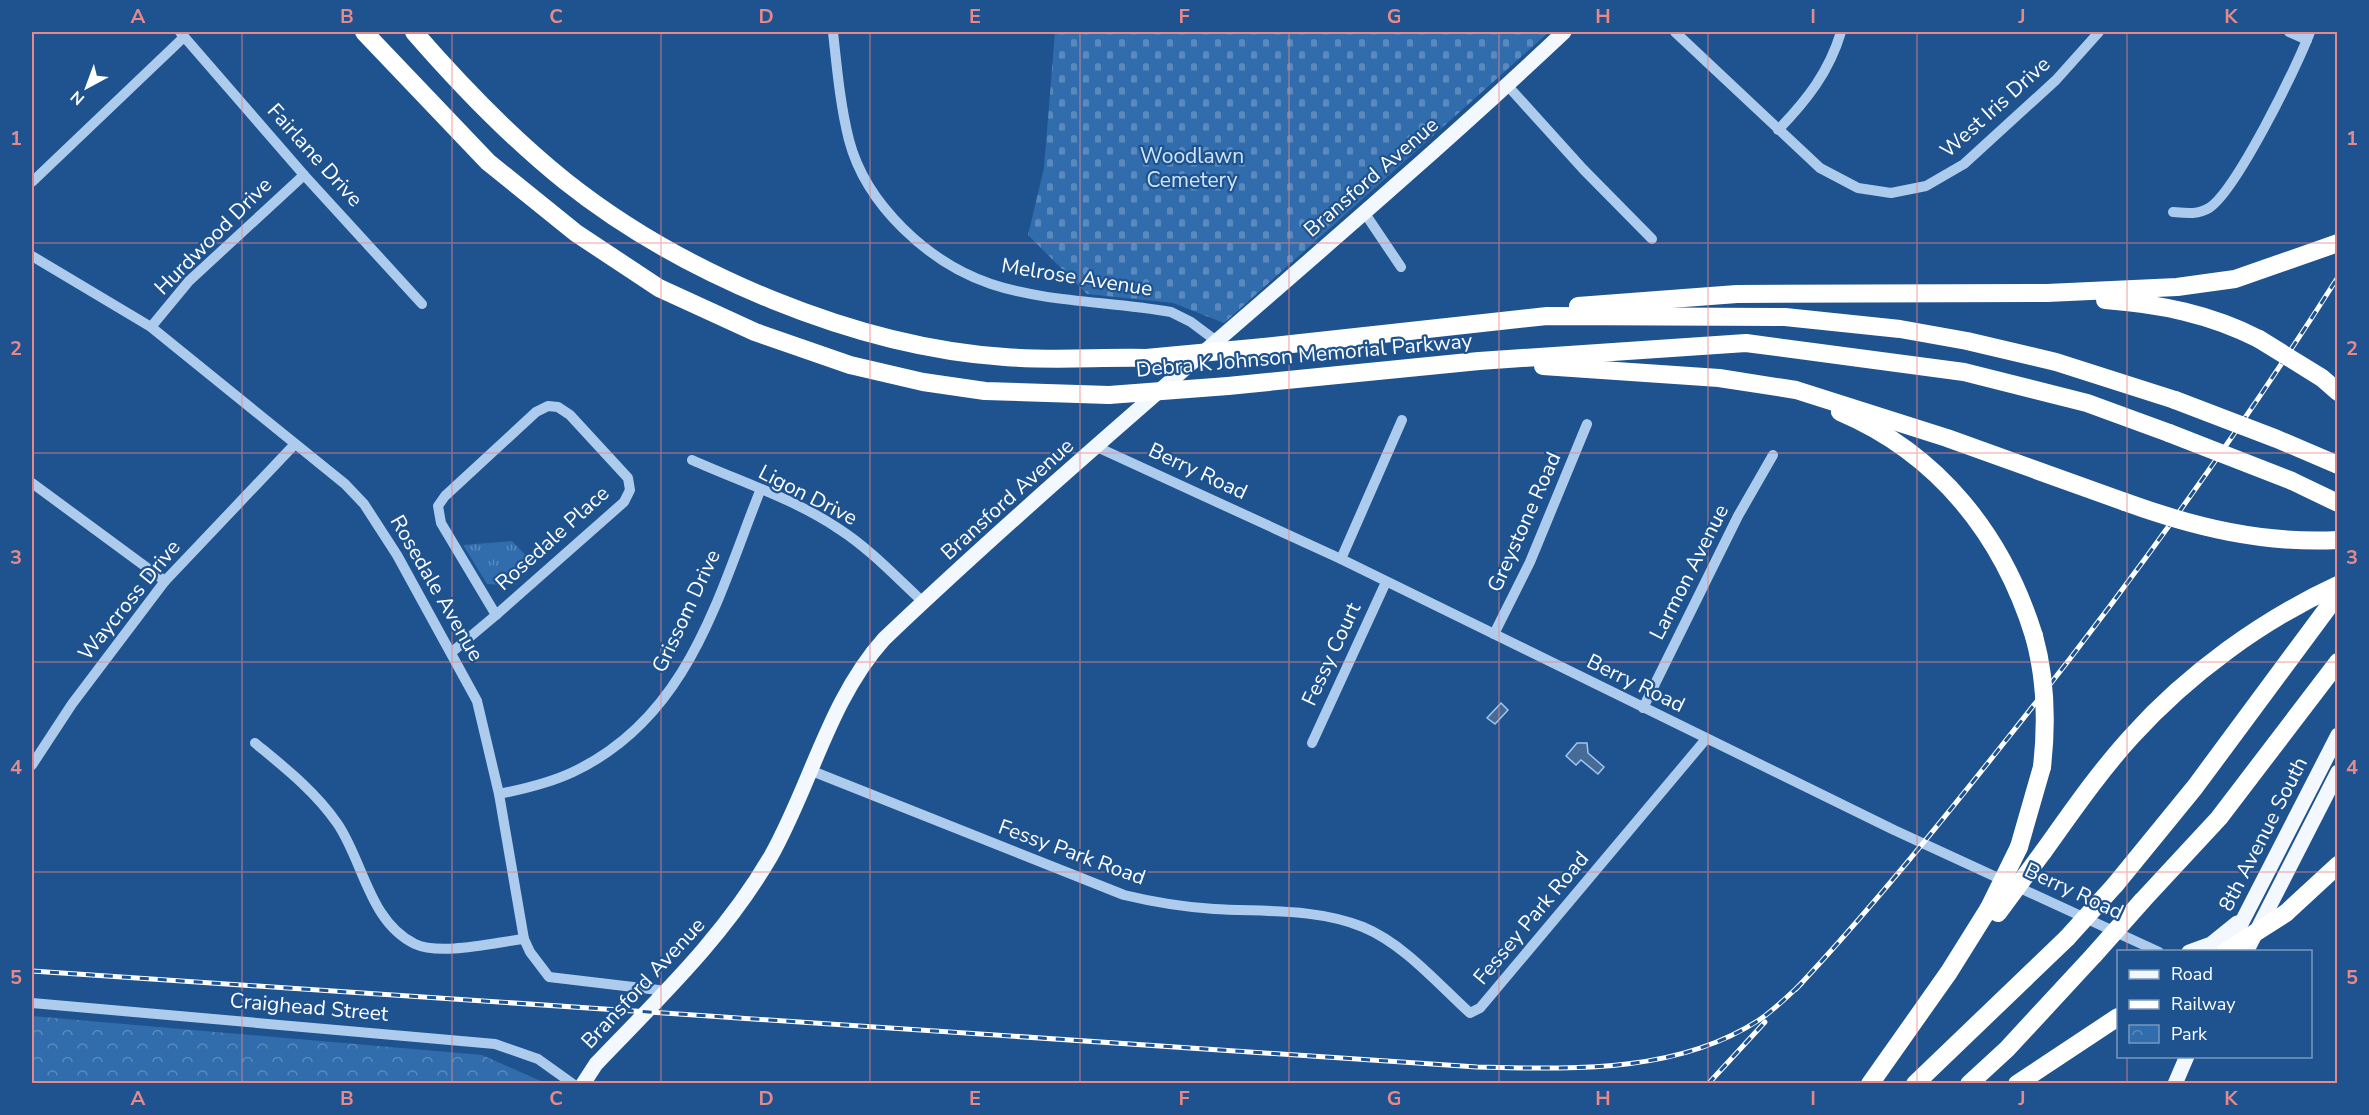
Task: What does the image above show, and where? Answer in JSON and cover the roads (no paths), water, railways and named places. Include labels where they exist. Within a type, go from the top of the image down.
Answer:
[{"type":"highway","name":"Debra K Johnson Memorial Parkway","points":[[364,32],[488,162],[576,233],[659,288],[755,332],[850,365],[923,382],[985,391],[1109,395],[1228,386],[1479,361],[1746,343],[1964,372],[2087,403],[2292,481],[2337,503]]},
{"type":"highway","name":"Debra K Johnson Memorial Parkway","points":[[414,32],[471,97],[565,181],[628,225],[720,277],[768,298],[863,331],[932,347],[1005,357],[1146,358],[1264,348],[1547,316],[1767,316],[1900,329],[2036,357],[2175,400],[2337,465]]},
{"type":"highway","points":[[1547,316],[1579,306],[1685,296],[2047,293],[2198,285],[2235,279],[2294,261],[2337,243]]},
{"type":"highway","points":[[2047,293],[2160,305],[2210,318],[2259,339],[2322,378],[2337,392]]},
{"type":"highway","points":[[1479,361],[1719,378],[1768,387],[1789,388],[1858,407],[2176,520],[2229,533],[2282,539],[2337,540]]},
{"type":"highway","points":[[1768,387],[1864,423],[1903,446],[1941,478],[1972,512],[2003,558],[2019,592],[2034,636],[2044,694],[2042,767],[2019,847],[1994,910]]},
{"type":"highway","points":[[1870,1083],[1994,910],[2043,852],[2095,780],[2133,735],[2177,690],[2247,637],[2337,585]]},
{"type":"highway","points":[[1914,1083],[2067,938],[2115,885],[2195,787],[2337,594]]},
{"type":"highway","points":[[1969,1083],[2007,1049],[2219,818],[2337,662]]},
{"type":"highway","points":[[2286,914],[2337,865]]},
{"type":"highway","points":[[2228,950],[2337,884]]},
{"type":"highway","points":[[2017,1083],[2117,1018]]},
{"type":"main road","name":"Bransford Avenue","points":[[583,1083],[596,1064],[705,951],[746,896],[796,809],[855,675],[884,639],[1215,340],[1364,212],[1564,32]]},
{"type":"main road","name":"8th Avenue South","points":[[2227,950],[2337,735]]},
{"type":"main road","name":"8th Avenue South","points":[[2247,950],[2337,772]]},
{"type":"main road","points":[[2192,950],[2211,944],[2244,917]]},
{"type":"main road","points":[[2175,1083],[2186,1058]]},
{"type":"street","name":"Melrose Avenue","points":[[833,32],[839,84],[853,149],[868,184],[886,209],[923,245],[953,265],[991,284],[1023,291],[1171,312],[1191,322],[1215,340]]},
{"type":"street","name":"West Iris Drive","points":[[1675,32],[1821,168],[1849,185],[1883,193],[1919,189],[1941,179],[1971,158],[2056,80],[2099,32]]},
{"type":"street","points":[[1778,130],[1820,81],[1831,62],[1841,32]]},
{"type":"street","points":[[2173,212],[2200,212],[2219,200],[2278,101],[2309,36],[2289,32]]},
{"type":"street","points":[[32,182],[182,34]]},
{"type":"street","name":"Fairlane Drive","points":[[182,34],[304,175],[422,304]]},
{"type":"street","points":[[1507,85],[1569,154],[1652,239]]},
{"type":"street","name":"Hurdwood Drive","points":[[151,327],[189,281],[304,175]]},
{"type":"street","points":[[1364,212],[1401,267]]},
{"type":"street","name":"Rosedale Avenue","points":[[32,256],[151,327],[295,444],[364,504],[452,652],[481,710],[499,794],[524,939],[530,952],[549,977],[667,991]]},
{"type":"street","name":"Rosedale Place","points":[[452,652],[496,615],[624,502],[630,490],[628,478],[570,415],[556,406],[546,406],[536,412],[445,495],[438,506],[441,523],[496,615]]},
{"type":"street","points":[[1341,559],[1402,420]]},
{"type":"street","name":"Greystone Road","points":[[1494,634],[1541,536],[1587,424]]},
{"type":"street","name":"Waycross Drive","points":[[33,759],[165,581],[295,444]]},
{"type":"street","name":"Berry Road","points":[[1097,447],[1341,559],[1894,830],[2157,950]]},
{"type":"street","name":"Larmon Avenue","points":[[1643,708],[1730,532],[1773,455]]},
{"type":"street","name":"Ligon Drive","points":[[692,460],[814,515],[843,532],[923,602]]},
{"type":"street","points":[[32,483],[165,581]]},
{"type":"street","name":"Grissom Drive","points":[[499,794],[571,773],[612,750],[648,720],[687,665],[708,620],[760,491]]},
{"type":"street","name":"Fessy Court","points":[[1312,743],[1386,582]]},
{"type":"street","name":"Fessey Park Road","points":[[1364,928],[1396,949],[1470,1013],[1480,1008],[1706,739]]},
{"type":"street","points":[[255,743],[301,781],[337,824],[390,925],[416,944],[444,949],[524,939]]},
{"type":"street","name":"Fessy Park Road","points":[[812,771],[1124,895],[1155,903],[1203,908],[1322,914],[1364,928]]},
{"type":"street","name":"Craighead Street","points":[[32,1003],[495,1044],[538,1059],[573,1083]]},
{"type":"railway","points":[[1796,989],[1928,837],[2048,688],[2177,515],[2259,397],[2338,277]]},
{"type":"railway","points":[[32,971],[1477,1067],[1549,1068],[1622,1064],[1658,1059],[1693,1050],[1727,1038],[1759,1020],[1801,984]]},
{"type":"railway","points":[[1708,1084],[1765,1022]]},
{"type":"park label","name":"Woodlawn Cemetery","points":[[1192,168]]}]
